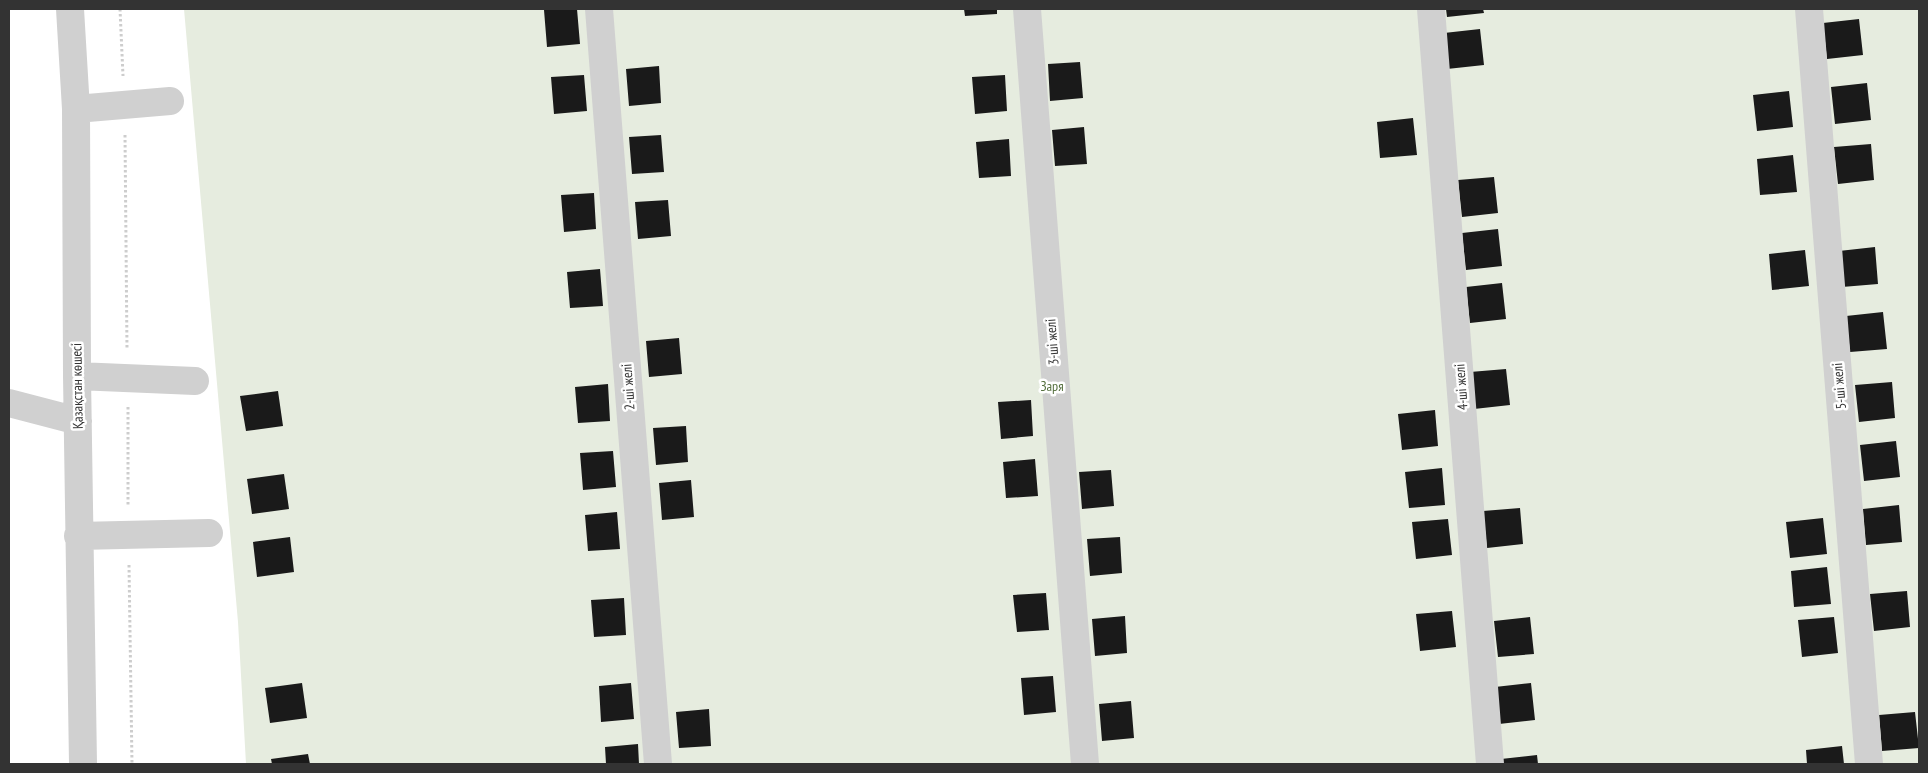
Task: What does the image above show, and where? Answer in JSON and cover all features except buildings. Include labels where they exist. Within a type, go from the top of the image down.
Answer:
[{"type":"street","name":"Қазақстан көшесі","points":[[70,9],[76,109],[78,536],[83,764]]},
{"type":"street","name":"2-ші желі","points":[[599,9],[658,764]]},
{"type":"street","name":"3-ші желі","points":[[1026,9],[1085,764]]},
{"type":"street","name":"4-ші желі","points":[[1432,9],[1490,764]]},
{"type":"street","name":"5-ші желі","points":[[1809,9],[1869,764]]},
{"type":"street","points":[[76,109],[170,102]]},
{"type":"street","points":[[77,376],[195,381]]},
{"type":"street","points":[[9,403],[78,421]]},
{"type":"street","points":[[78,536],[129,537],[209,533]]},
{"type":"green space","name":"Заря","points":[[184,9],[1919,9],[1919,764],[246,764],[238,622]]}]
